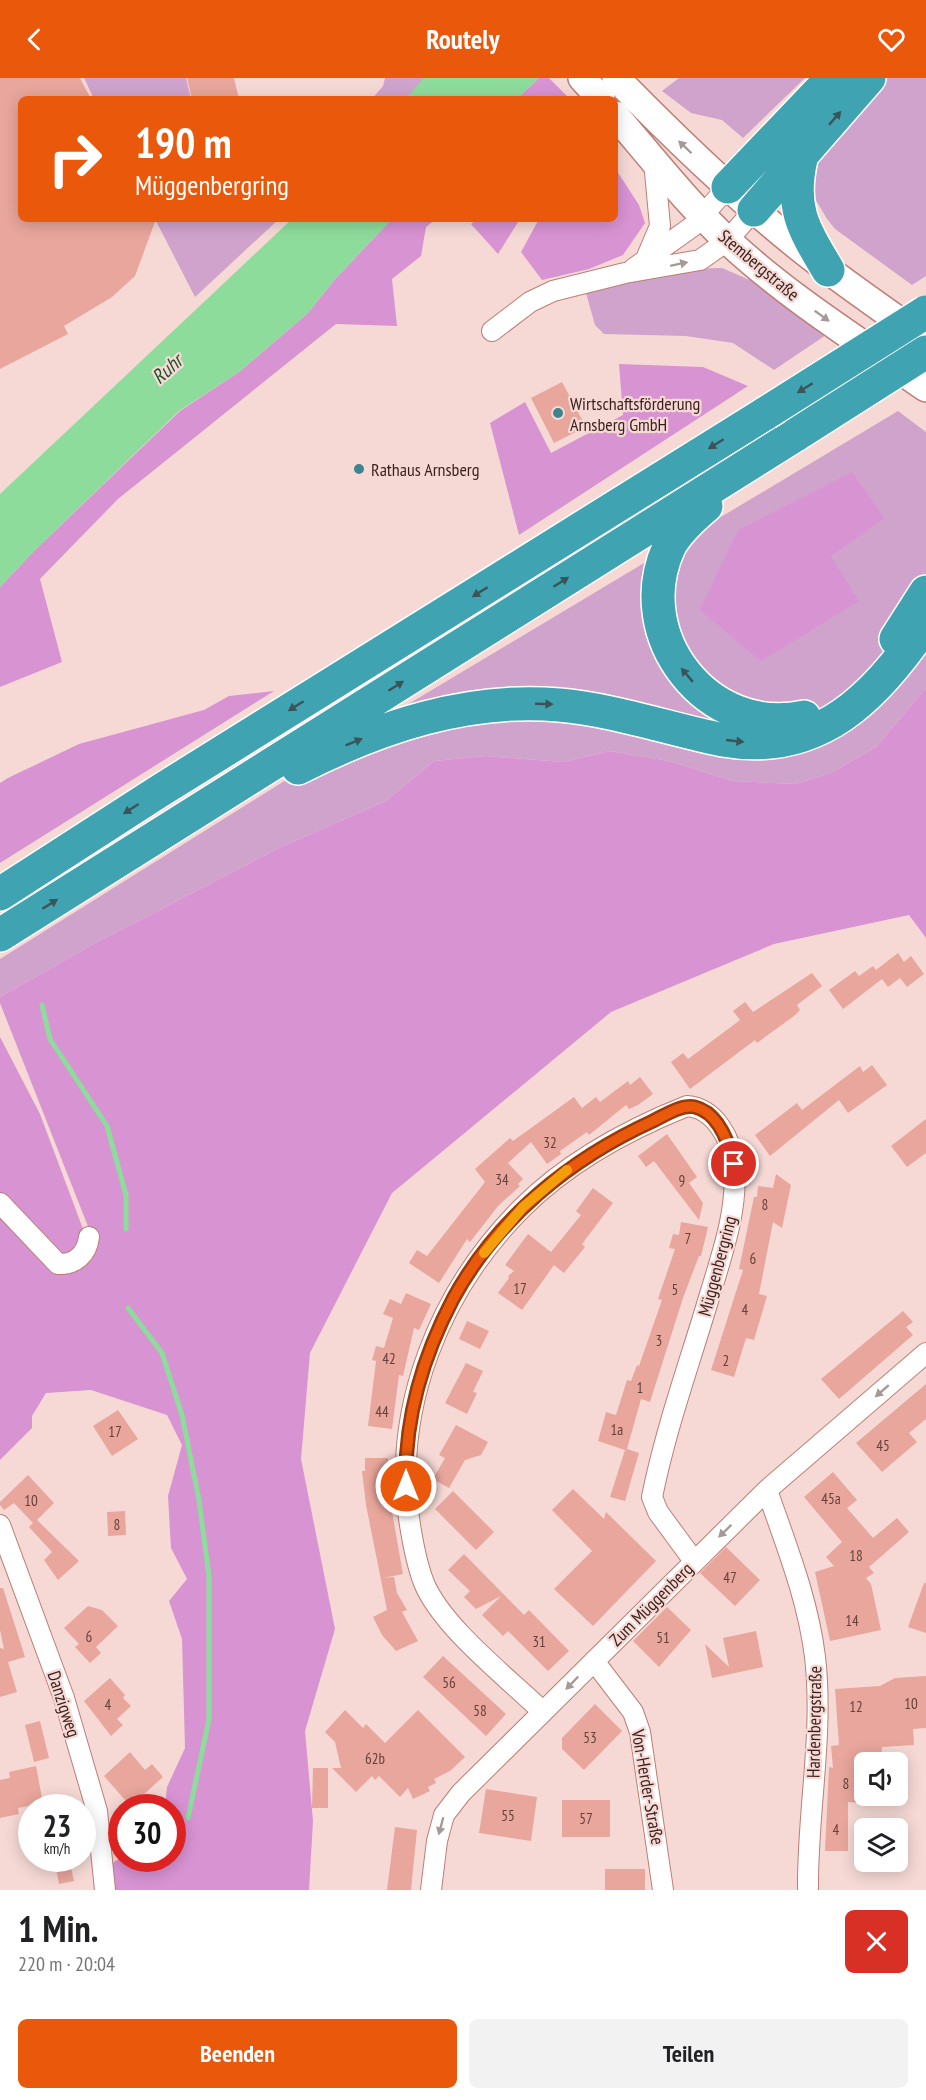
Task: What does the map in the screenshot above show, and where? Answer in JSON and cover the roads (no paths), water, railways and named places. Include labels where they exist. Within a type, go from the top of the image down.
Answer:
[{"type":"highway","points":[[728,187],[832,78]]},
{"type":"highway","points":[[754,210],[801,159],[869,78]]},
{"type":"highway","points":[[801,159],[796,185],[797,208],[802,224],[828,270]]},
{"type":"highway","points":[[0,894],[158,792],[926,312]]},
{"type":"highway","points":[[0,935],[926,352]]},
{"type":"highway","points":[[793,436],[699,512],[677,534],[669,548],[660,577],[658,613],[668,646],[687,676],[725,706],[756,718],[784,721],[820,712],[858,686],[897,638],[926,592]]},
{"type":"highway","points":[[151,840],[206,817],[294,770],[358,740],[395,726],[457,710],[522,704],[558,705],[617,713],[725,740],[749,742],[791,739],[835,722],[861,703],[888,674],[926,624]]},
{"type":"main road","points":[[582,78],[598,96]]},
{"type":"main road","points":[[616,78],[754,210],[828,270],[926,340]]},
{"type":"main road","name":"Stembergstraße","points":[[618,119],[727,241],[767,275],[822,316],[926,388]]},
{"type":"street","points":[[645,261],[660,226],[654,160]]},
{"type":"street","points":[[625,273],[680,236],[728,187]]},
{"type":"street","points":[[492,331],[543,295],[625,273],[700,260],[727,241],[754,210]]},
{"type":"street","name":"Müggenbergring","points":[[543,1712],[451,1623],[436,1604],[424,1582],[407,1507],[408,1430],[416,1389],[432,1344],[454,1298],[485,1251],[523,1207],[592,1152],[624,1134],[687,1106],[708,1113],[720,1127],[732,1154],[734,1177],[723,1249],[652,1497],[658,1512],[694,1561]]},
{"type":"street","points":[[0,1203],[53,1261],[61,1264],[69,1263],[82,1255],[89,1237]]},
{"type":"street","name":"Zum Müggenberg","points":[[431,1890],[437,1841],[444,1815],[461,1792],[767,1490],[926,1353]]},
{"type":"street","name":"Hardenbergstraße","points":[[767,1490],[798,1578],[810,1621],[815,1658],[817,1696],[808,1890]]},
{"type":"street","name":"Danzigweg","points":[[0,1525],[64,1698],[97,1811],[105,1890]]},
{"type":"street","name":"Von-Herder-Straße","points":[[594,1661],[633,1712],[639,1731],[663,1890]]},
{"type":"water","points":[[424,78],[539,78],[520,96],[408,96]]},
{"type":"water","name":"Ruhr","points":[[289,222],[389,222],[335,279],[308,313],[239,372],[179,411],[34,551],[0,587],[0,494]]},
{"type":"waterway","points":[[42,1005],[50,1039],[107,1126],[126,1195],[126,1229]]},
{"type":"waterway","points":[[128,1308],[162,1353],[182,1415],[199,1500],[209,1576],[209,1719],[188,1818]]},
{"type":"place","name":"Wirtschaftsförderung Arnsberg GmbH","points":[[558,413]]},
{"type":"place","name":"Rathaus Arnsberg","points":[[359,469]]}]
